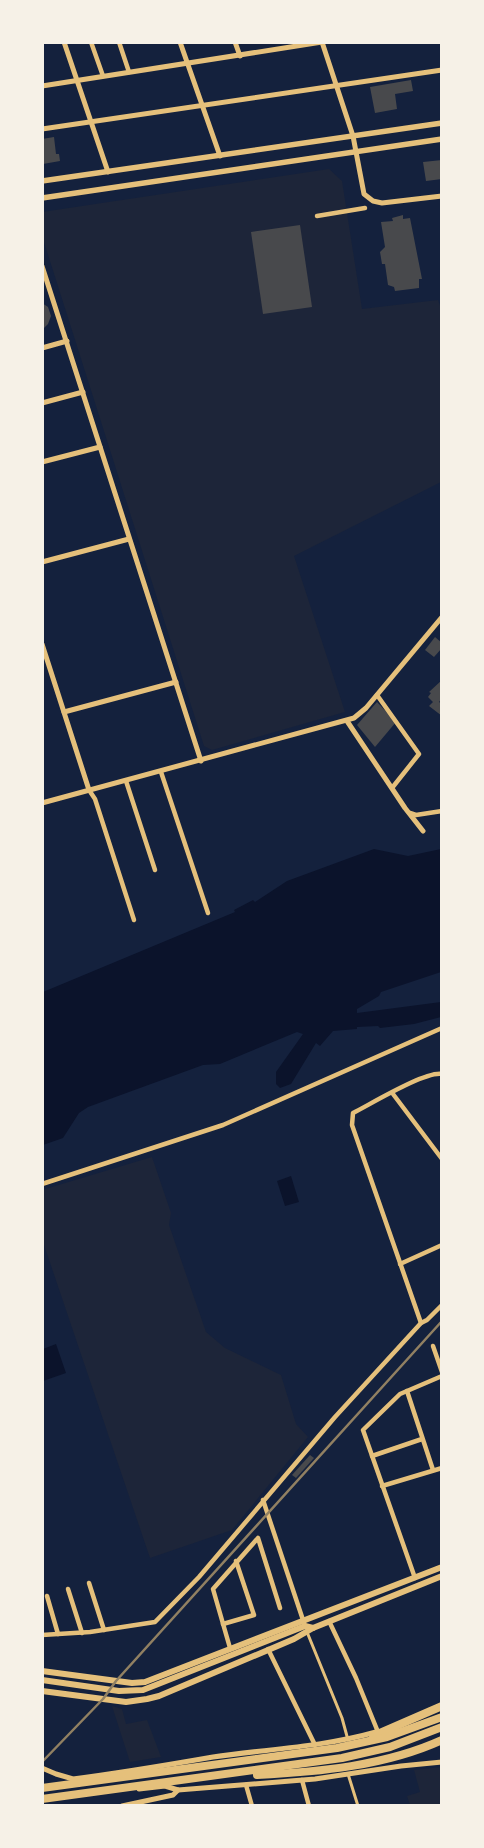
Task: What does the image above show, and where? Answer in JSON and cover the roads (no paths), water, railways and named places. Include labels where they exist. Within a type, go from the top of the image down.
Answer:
[{"type":"highway","points":[[338,1748],[385,1732],[442,1705]]},
{"type":"highway","points":[[42,1788],[338,1748],[387,1738],[442,1717]]},
{"type":"highway","points":[[42,1800],[342,1758],[390,1747],[442,1727]]},
{"type":"highway","points":[[128,1787],[247,1775],[298,1773],[405,1754],[442,1740]]},
{"type":"main road","points":[[42,181],[442,123]]},
{"type":"main road","points":[[42,198],[442,139]]},
{"type":"main road","points":[[42,1680],[119,1691],[153,1688],[308,1625],[442,1567]]},
{"type":"main road","points":[[42,1671],[132,1683],[145,1682],[230,1648],[308,1625],[329,1621],[442,1576]]},
{"type":"main road","points":[[42,1691],[126,1702],[147,1699],[159,1696],[268,1649],[308,1625]]},
{"type":"street","points":[[64,42],[108,172]]},
{"type":"street","points":[[92,42],[104,76]]},
{"type":"street","points":[[119,42],[129,72]]},
{"type":"street","points":[[180,42],[220,156]]},
{"type":"street","points":[[235,42],[240,56]]},
{"type":"street","points":[[42,86],[322,42],[353,136],[361,188],[372,201],[390,203],[442,196]]},
{"type":"street","points":[[42,129],[442,70]]},
{"type":"street","points":[[317,216],[365,208]]},
{"type":"street","points":[[42,266],[201,761]]},
{"type":"street","points":[[42,348],[67,341]]},
{"type":"street","points":[[42,403],[83,392]]},
{"type":"street","points":[[42,462],[100,447]]},
{"type":"street","points":[[42,562],[129,539]]},
{"type":"street","points":[[42,803],[347,721],[360,715],[442,617]]},
{"type":"street","points":[[42,644],[89,790],[95,799],[134,920]]},
{"type":"street","points":[[64,712],[176,682]]},
{"type":"street","points":[[377,695],[419,754],[392,788]]},
{"type":"street","points":[[347,721],[423,831]]},
{"type":"street","points":[[161,772],[208,913]]},
{"type":"street","points":[[126,781],[155,870]]},
{"type":"street","points":[[409,813],[416,815],[442,810]]},
{"type":"street","points":[[42,1184],[223,1125],[442,1028]]},
{"type":"street","points":[[420,1323],[352,1125],[353,1113],[434,1073],[442,1074]]},
{"type":"street","points":[[393,1094],[442,1159]]},
{"type":"street","points":[[400,1264],[442,1245]]},
{"type":"street","points":[[42,1635],[82,1633],[155,1622],[199,1576],[263,1500],[420,1323],[427,1320],[442,1305]]},
{"type":"street","points":[[415,1578],[363,1430],[400,1394],[442,1374],[433,1346]]},
{"type":"street","points":[[407,1391],[433,1470]]},
{"type":"street","points":[[372,1456],[422,1439]]},
{"type":"street","points":[[382,1486],[442,1468]]},
{"type":"street","points":[[263,1500],[342,1718],[348,1740]]},
{"type":"street","points":[[230,1648],[213,1589],[258,1538],[280,1608]]},
{"type":"street","points":[[223,1624],[254,1614],[236,1561]]},
{"type":"street","points":[[89,1583],[104,1630]]},
{"type":"street","points":[[68,1589],[82,1633]]},
{"type":"street","points":[[47,1596],[58,1634]]},
{"type":"street","points":[[329,1621],[356,1678],[378,1732]]},
{"type":"street","points":[[268,1649],[315,1745]]},
{"type":"street","points":[[42,1768],[73,1779],[170,1766],[214,1757],[348,1740],[378,1732],[442,1705]]},
{"type":"street","points":[[42,1800],[165,1786],[178,1790],[302,1780],[442,1762]]},
{"type":"street","points":[[170,1766],[178,1790]]},
{"type":"street","points":[[348,1774],[358,1806]]},
{"type":"street","points":[[302,1780],[310,1806]]},
{"type":"street","points":[[246,1785],[252,1806]]},
{"type":"street","points":[[122,1806],[172,1795],[178,1790]]},
{"type":"railway","points":[[42,1762],[103,1699],[116,1681],[442,1321]]}]
